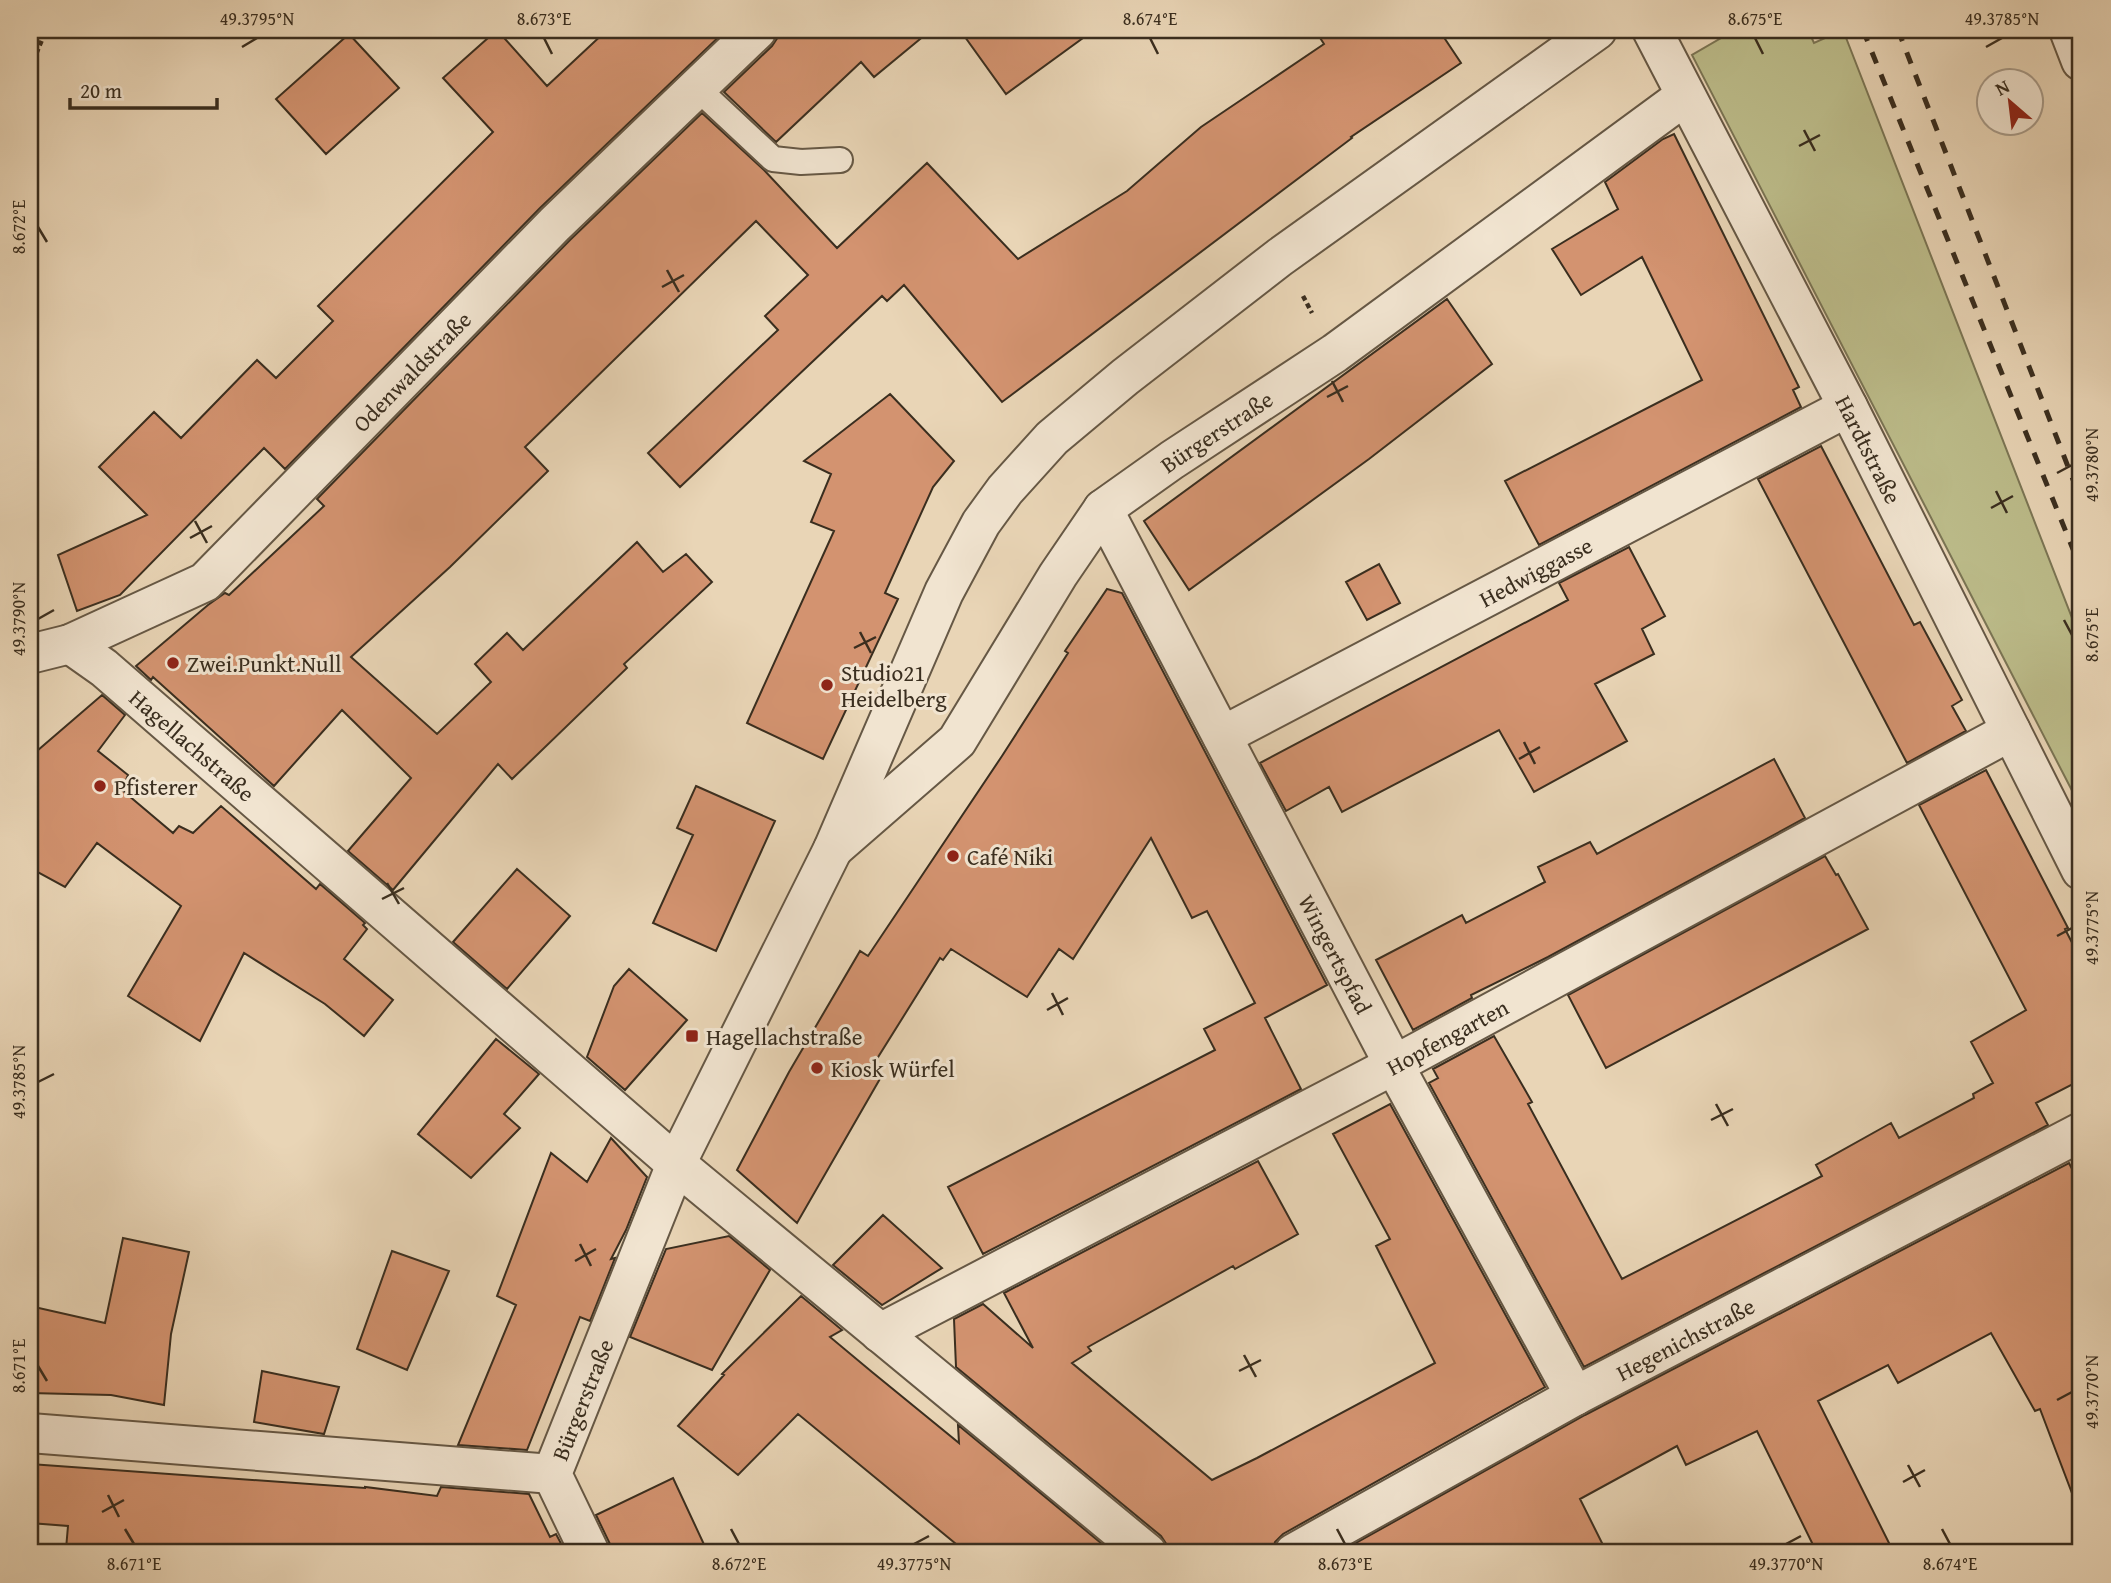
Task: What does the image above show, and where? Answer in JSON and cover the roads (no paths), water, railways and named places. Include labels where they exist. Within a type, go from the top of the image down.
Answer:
[{"type":"street","name":"Odenwaldstraße","points":[[30,654],[70,645],[205,582],[555,224],[757,30]]},
{"type":"street","name":"Bürgerstraße","points":[[30,1433],[552,1474],[676,1164],[833,849],[944,592],[981,523],[1005,490],[1052,438],[1280,257],[1597,30]]},
{"type":"street","name":"Hardtstraße","points":[[1651,30],[1848,407],[2081,870]]},
{"type":"street","points":[[2069,30],[2081,61]]},
{"type":"street","name":"Bürgerstraße","points":[[833,849],[957,741],[1058,576],[1103,509],[1172,460],[1335,353],[1685,96]]},
{"type":"street","name":"Hedwiggasse","points":[[1222,736],[1848,407]]},
{"type":"street","name":"Wingertspfad","points":[[1103,509],[1394,1065],[1575,1396]]},
{"type":"street","name":"Hagellachstraße","points":[[70,645],[104,668],[676,1164],[1147,1553]]},
{"type":"street","name":"Hopfengarten","points":[[880,1333],[1394,1065],[2011,731]]},
{"type":"street","name":"Hegenichstraße","points":[[1294,1553],[1575,1396],[2081,1132]]},
{"type":"street","points":[[552,1474],[590,1553]]},
{"type":"lane","points":[[697,88],[774,159],[801,162],[840,160]]},
{"type":"railway","points":[[1863,30],[2081,569]]},
{"type":"railway","points":[[1898,30],[2081,500]]},
{"type":"place","name":"Zwei.Punkt.Null","points":[[173,663]]},
{"type":"place","name":"Studio21 Heidelberg","points":[[827,685]]},
{"type":"place","name":"Pfisterer","points":[[100,786]]},
{"type":"place","name":"Café Niki","points":[[953,856]]},
{"type":"place","name":"Hagellachstraße","points":[[692,1036]]},
{"type":"place","name":"Kiosk Würfel","points":[[817,1068]]}]
